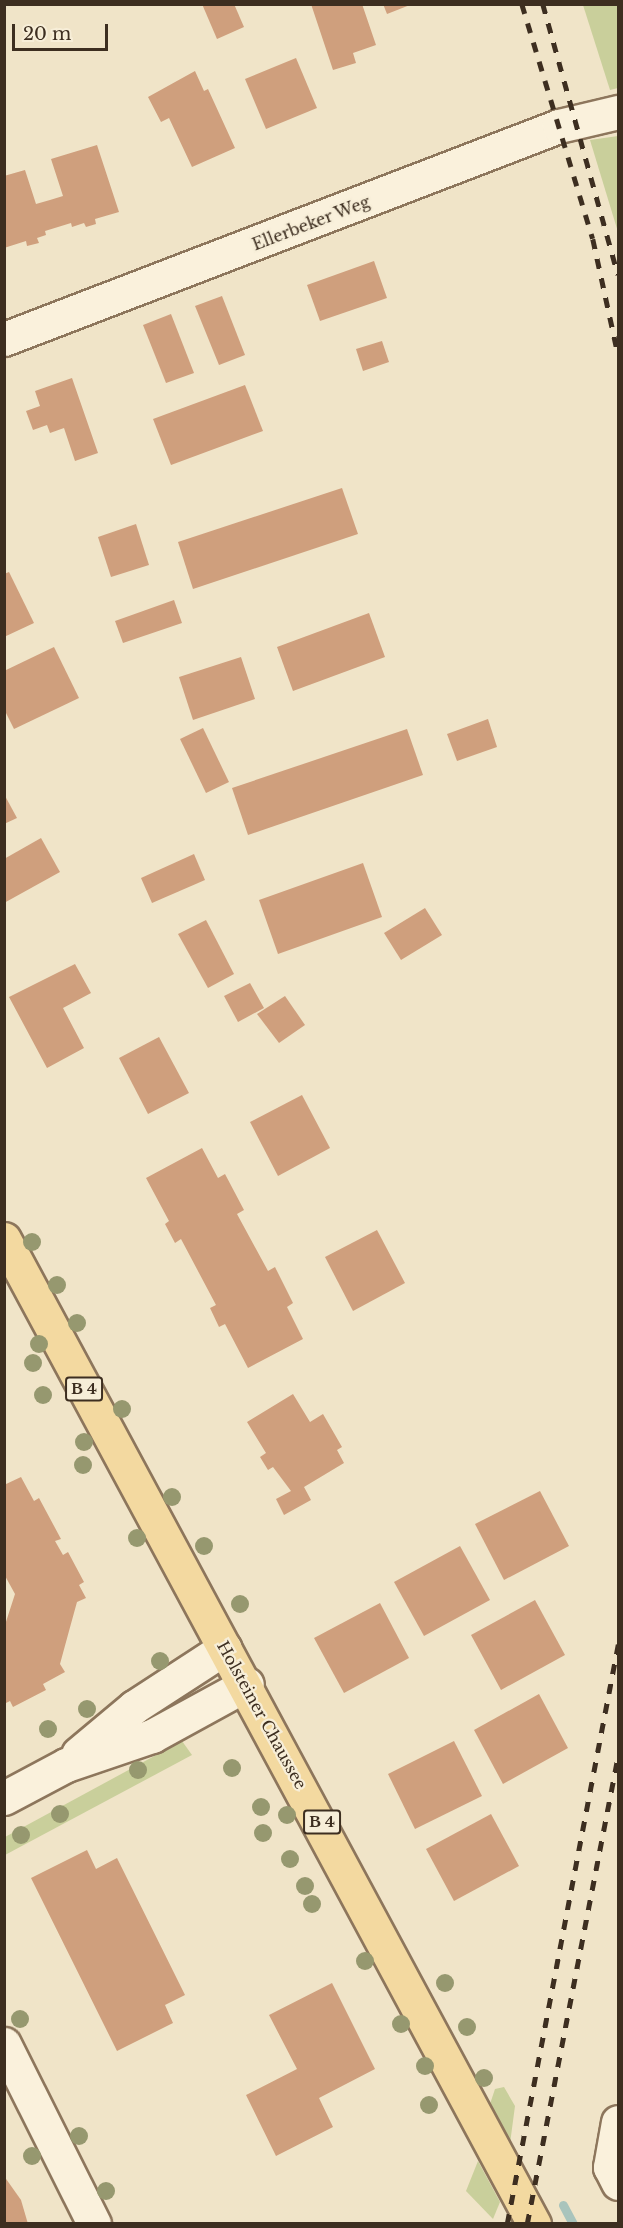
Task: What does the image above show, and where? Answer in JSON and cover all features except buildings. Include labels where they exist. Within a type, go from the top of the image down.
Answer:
[{"type":"main road","name":"Holsteiner Chaussee","points":[[4,1239],[225,1648],[247,1684],[534,2223]]},
{"type":"street","name":"Ellerbeker Weg","points":[[4,339],[559,126],[618,112]]},
{"type":"street","points":[[66,1766],[134,1707],[225,1648]]},
{"type":"street","points":[[4,1798],[66,1766],[152,1736],[247,1684]]},
{"type":"street","points":[[4,2044],[94,2223]]},
{"type":"street","points":[[618,2122],[610,2167],[618,2183]]},
{"type":"green space","points":[[583,5],[618,5],[618,88],[610,90]]},
{"type":"green space","points":[[618,136],[618,232],[590,140]]},
{"type":"green space","points":[[182,1741],[192,1755],[5,1855],[5,1837]]},
{"type":"green space","points":[[504,2087],[515,2106],[509,2151],[494,2125],[500,2121],[490,2104],[495,2089]]},
{"type":"green space","points":[[478,2161],[500,2202],[493,2219],[466,2191]]},
{"type":"waterway","points":[[563,2205],[573,2224]]},
{"type":"railway","points":[[522,4],[593,239],[618,354]]},
{"type":"railway","points":[[543,4],[618,275]]},
{"type":"railway","points":[[507,2224],[618,1645]]},
{"type":"railway","points":[[527,2224],[618,1755]]}]
